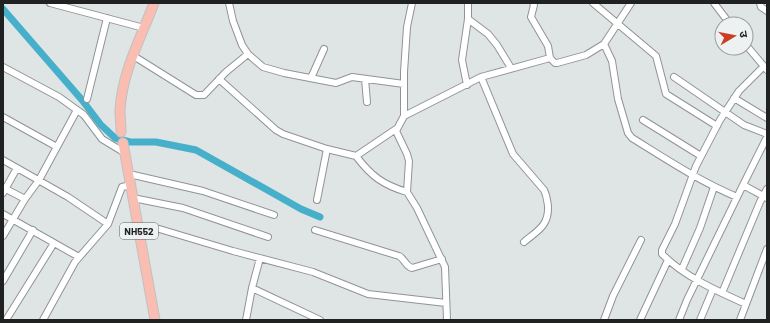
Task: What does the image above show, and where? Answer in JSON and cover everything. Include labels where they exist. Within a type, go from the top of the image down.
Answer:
[{"type":"highway","points":[[121,132],[120,111],[122,93],[132,56],[154,3]]},
{"type":"highway","name":"NH552","points":[[123,142],[155,320]]},
{"type":"street","points":[[50,3],[144,28]]},
{"type":"street","points":[[229,3],[237,33],[242,45],[248,54],[263,67],[284,73],[336,83],[352,77],[404,84]]},
{"type":"street","points":[[409,3],[416,3]]},
{"type":"street","points":[[356,156],[396,129],[404,116],[407,27],[412,3]]},
{"type":"street","points":[[467,86],[462,60],[468,19],[468,3]]},
{"type":"street","points":[[533,3],[531,17],[548,46],[550,58],[555,63],[582,56],[604,44],[631,3]]},
{"type":"street","points":[[593,3],[656,56],[666,94],[717,126]]},
{"type":"street","points":[[715,3],[724,16]]},
{"type":"street","points":[[760,3],[762,7],[767,10]]},
{"type":"street","points":[[87,99],[108,18]]},
{"type":"street","points":[[468,19],[488,34],[497,45],[511,68]]},
{"type":"street","points":[[604,44],[612,61],[618,99],[626,128],[632,138],[692,175],[714,187],[737,196]]},
{"type":"street","points":[[311,78],[324,49]]},
{"type":"street","points":[[132,56],[196,95],[204,95],[226,72],[248,54]]},
{"type":"street","points":[[754,54],[764,66]]},
{"type":"street","points":[[404,116],[467,86],[481,77],[550,58]]},
{"type":"street","points":[[746,304],[713,289],[682,270],[662,254],[662,250],[674,224],[692,175],[717,126],[734,98],[748,81],[764,66],[767,58]]},
{"type":"street","points":[[3,67],[59,97],[78,110],[84,115],[102,139],[126,153]]},
{"type":"street","points":[[481,77],[513,154],[544,190],[547,196],[547,220],[542,228],[524,242]]},
{"type":"street","points":[[674,77],[744,125],[767,136],[686,300],[679,320]]},
{"type":"street","points":[[220,79],[276,130],[293,138],[327,149],[356,156],[367,171],[377,179],[407,192],[417,208],[445,267],[447,320]]},
{"type":"street","points":[[365,79],[367,102]]},
{"type":"street","points":[[734,98],[767,118]]},
{"type":"street","points":[[3,236],[12,219],[38,180],[78,110]]},
{"type":"street","points":[[3,117],[57,147]]},
{"type":"street","points":[[643,120],[701,156]]},
{"type":"street","points":[[396,129],[396,135],[407,154],[409,161],[407,192]]},
{"type":"street","points":[[317,200],[327,149]]},
{"type":"street","points":[[3,160],[68,197],[108,224]]},
{"type":"street","points":[[17,168],[4,190],[25,199]]},
{"type":"street","points":[[129,174],[203,191],[274,215]]},
{"type":"street","points":[[43,320],[76,262],[108,224],[122,187],[131,185]]},
{"type":"street","points":[[743,185],[765,197]]},
{"type":"street","points":[[682,270],[700,228],[714,187]]},
{"type":"street","points":[[722,293],[765,197],[767,189]]},
{"type":"street","points":[[133,198],[183,208],[268,237]]},
{"type":"street","points":[[3,214],[80,257]]},
{"type":"street","points":[[139,228],[156,228],[314,272],[368,294],[446,303]]},
{"type":"street","points":[[3,281],[33,230]]},
{"type":"street","points":[[315,230],[399,256],[412,268],[442,259]]},
{"type":"street","points":[[604,320],[613,296],[641,240]]},
{"type":"street","points":[[6,320],[54,243]]},
{"type":"street","points":[[740,320],[767,249]]},
{"type":"street","points":[[246,320],[260,258]]},
{"type":"street","points":[[640,320],[668,260]]},
{"type":"street","points":[[252,288],[320,320]]},
{"type":"street","points":[[700,320],[713,289]]},
{"type":"waterway","points":[[3,9],[82,100],[101,125],[115,138],[130,142],[156,142],[196,150],[301,209],[320,217]]}]
